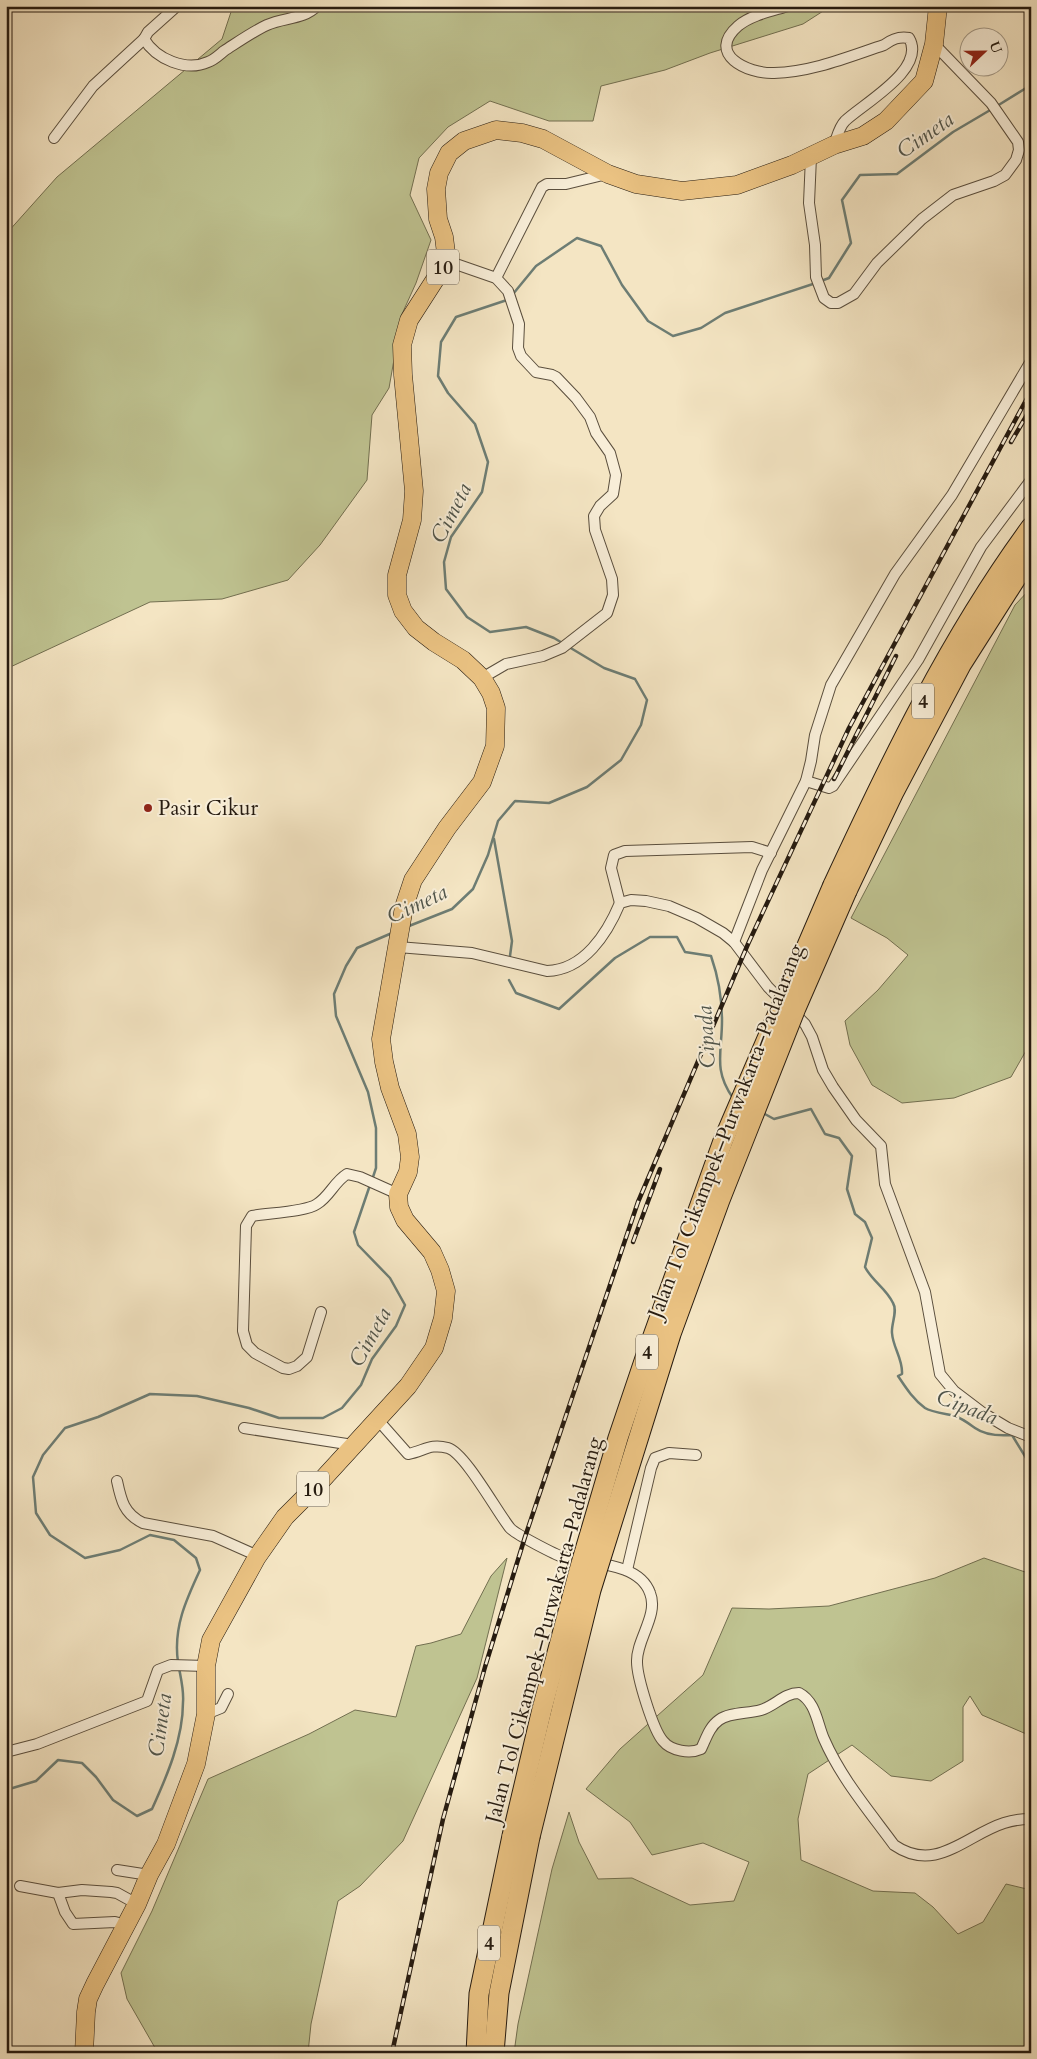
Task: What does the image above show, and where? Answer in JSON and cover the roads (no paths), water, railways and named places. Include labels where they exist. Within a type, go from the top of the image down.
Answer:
[{"type":"highway","name":"10","points":[[84,2053],[88,1999],[166,1844],[196,1764],[206,1714],[206,1666],[211,1640],[258,1556],[285,1517],[321,1482],[408,1386],[434,1348],[444,1318],[446,1299],[440,1270],[432,1252],[405,1220],[392,1191],[408,1172],[410,1157],[401,1114],[390,1088],[381,1039],[404,907],[413,880],[447,828],[482,782],[494,746],[496,708],[491,693],[482,678],[463,660],[416,628],[403,611],[397,595],[397,575],[412,520],[414,491],[402,345],[410,320],[447,261],[444,237],[438,219],[436,189],[439,173],[448,153],[464,141],[496,130],[522,133],[543,140],[608,174],[636,184],[682,191],[737,185],[863,136],[886,121],[924,81],[934,44],[938,6]]},
{"type":"highway","name":"Jalan Tol Cikampek–Purwakarta–Padalarang","points":[[494,2053],[499,1993],[521,1836],[542,1709],[618,1438],[645,1358],[724,1141],[840,888],[871,804],[924,699],[976,608],[1031,527]]},
{"type":"highway","name":"Jalan Tol Cikampek–Purwakarta–Padalarang","points":[[840,888],[894,792],[961,665],[1031,554]]},
{"type":"highway","name":"Jalan Tol Cikampek–Purwakarta–Padalarang","points":[[476,2053],[479,1994],[521,1836]]},
{"type":"street","points":[[54,138],[93,86],[177,6]]},
{"type":"street","points":[[144,39],[150,48],[176,64],[196,65],[209,62],[242,39],[269,24],[309,14],[317,6]]},
{"type":"street","points":[[788,6],[740,24],[729,35],[726,42],[725,48],[729,55],[739,64],[756,70],[772,73],[806,71],[884,45],[898,38],[909,38],[912,43],[913,53],[903,70],[889,86],[843,122],[834,146]]},
{"type":"street","points":[[811,157],[810,203],[815,245],[816,277],[824,298],[830,303],[838,303],[854,294],[877,263],[922,218],[953,195],[994,181],[1005,175],[1016,160],[1020,150],[1018,142],[991,103],[934,44]]},
{"type":"street","points":[[496,278],[542,187],[548,184],[566,184],[608,174]]},
{"type":"street","points":[[447,261],[496,278],[508,291],[519,324],[518,348],[521,356],[536,372],[556,377],[576,398],[590,417],[596,433],[610,453],[616,475],[613,494],[600,506],[594,516],[595,530],[612,579],[613,595],[607,613],[562,648],[542,656],[506,664],[482,678]]},
{"type":"street","points":[[734,942],[771,853],[806,781],[815,735],[830,685],[895,574],[952,495],[1031,361]]},
{"type":"street","points":[[806,781],[828,788],[833,786],[918,660],[981,547],[1031,480]]},
{"type":"street","points":[[399,942],[472,953],[547,971],[557,971],[570,966],[586,955],[608,927],[620,903],[611,868],[614,855],[625,852],[752,847],[771,853]]},
{"type":"street","points":[[620,903],[631,900],[646,900],[669,906],[712,926],[734,942],[758,975],[805,1024],[833,1087],[856,1120],[881,1146],[885,1184],[926,1292],[940,1374],[954,1392],[983,1413],[1008,1428],[1031,1437]]},
{"type":"street","points":[[321,1312],[307,1357],[297,1366],[290,1369],[283,1368],[255,1354],[247,1345],[243,1331],[246,1226],[252,1216],[316,1206],[329,1194],[340,1178],[347,1174],[360,1177],[392,1191]]},
{"type":"street","points":[[378,1420],[408,1454],[426,1447],[436,1446],[450,1449],[465,1463],[512,1530],[561,1557],[627,1570],[640,1577],[651,1594],[651,1608],[637,1654],[637,1664],[650,1714],[663,1741],[672,1747],[694,1752],[701,1749],[712,1726],[720,1719],[761,1710],[770,1707],[787,1695],[799,1693],[810,1701],[823,1737],[840,1771],[894,1845],[903,1852],[916,1856],[937,1854],[967,1842],[1003,1823],[1018,1819],[1031,1819]]},
{"type":"street","points":[[244,1428],[353,1445]]},
{"type":"street","points":[[627,1570],[655,1458],[669,1453],[696,1455]]},
{"type":"street","points":[[117,1481],[124,1507],[134,1519],[143,1523],[213,1536],[258,1556]]},
{"type":"street","points":[[6,1752],[37,1744],[147,1700],[158,1670],[171,1665],[206,1666]]},
{"type":"street","points":[[206,1714],[221,1708],[228,1694]]},
{"type":"street","points":[[117,1870],[149,1875]]},
{"type":"street","points":[[20,1886],[58,1893],[82,1890],[111,1892],[117,1893],[137,1904]]},
{"type":"street","points":[[58,1893],[66,1912],[74,1924],[115,1922],[126,1925]]},
{"type":"waterway","name":"Cimeta","points":[[997,106],[1031,85]]},
{"type":"waterway","name":"Cimeta","points":[[821,281],[829,278],[851,243],[842,200],[860,175],[897,174],[953,132],[992,109]]},
{"type":"waterway","name":"Cimeta","points":[[513,294],[536,266],[577,238],[601,246],[622,285],[648,321],[673,336],[701,328],[725,313],[816,283]]},
{"type":"waterway","name":"Cimeta","points":[[507,300],[456,317],[441,342],[438,376],[448,393],[475,424],[488,462],[482,492],[451,537],[444,562],[446,589],[467,617],[490,632],[526,627],[564,644]]},
{"type":"waterway","name":"Cimeta","points":[[409,926],[452,909],[473,889],[488,855],[498,821],[515,801],[549,803],[587,787],[621,760],[641,725],[647,700],[635,679],[604,668],[569,647]]},
{"type":"waterway","name":"Cipada","points":[[494,839],[512,941],[510,956]]},
{"type":"waterway","name":"Cimeta","points":[[372,1180],[376,1168],[376,1128],[368,1092],[336,1016],[334,994],[346,966],[357,948],[392,933]]},
{"type":"waterway","name":"Cipada","points":[[509,980],[516,993],[559,1009],[615,958],[650,937],[677,937],[685,952],[711,956],[718,980],[721,1004],[721,1070],[723,1079],[733,1098]]},
{"type":"waterway","name":"Cipada","points":[[763,1113],[774,1119],[811,1109],[825,1134],[839,1138],[852,1156],[847,1189],[855,1214],[865,1222],[872,1238],[865,1267],[887,1293],[894,1306],[895,1314],[892,1333],[902,1369],[902,1374],[898,1376],[910,1393],[925,1408],[958,1417],[983,1432],[1012,1435],[1031,1466]]},
{"type":"waterway","name":"Cimeta","points":[[178,1662],[177,1638],[179,1626],[190,1592],[200,1570],[196,1558],[174,1540],[150,1535],[120,1550],[85,1558],[50,1535],[36,1513],[33,1477],[43,1455],[65,1428],[98,1417],[150,1394],[197,1396],[249,1408],[279,1418],[323,1418],[342,1408],[361,1385],[372,1359],[396,1326],[405,1305],[390,1278],[358,1245],[354,1232],[370,1185]]},
{"type":"waterway","name":"Cimeta","points":[[6,1790],[36,1781],[58,1760],[82,1763],[96,1777],[113,1800],[137,1816],[152,1809],[168,1770],[180,1730],[183,1698],[179,1668]]},
{"type":"railway","points":[[392,2053],[443,1819],[485,1667],[525,1537],[638,1202],[748,944],[849,728],[1031,391]]},
{"type":"railway","points":[[1011,442],[1031,408]]},
{"type":"railway","points":[[834,779],[896,656]]},
{"type":"railway","points":[[633,1242],[660,1169]]},
{"type":"place","name":"Pasir Cikur","points":[[148,808]]}]
